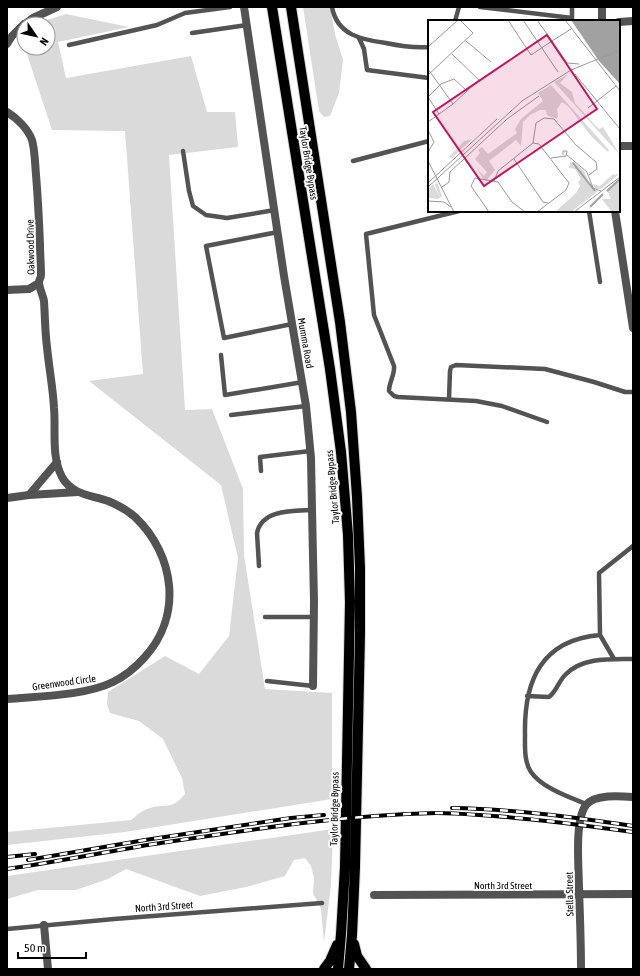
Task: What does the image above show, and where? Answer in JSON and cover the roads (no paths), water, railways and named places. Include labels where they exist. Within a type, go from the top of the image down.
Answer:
[{"type":"main road","name":"Taylor Bridge Bypass","points":[[272,7],[330,369],[345,494],[350,568],[350,615],[345,867],[338,969]]},
{"type":"main road","name":"Taylor Bridge Bypass","points":[[290,7],[340,322],[351,412],[357,497],[360,602],[356,867],[349,969]]},
{"type":"main road","points":[[324,969],[334,952],[341,934]]},
{"type":"main road","points":[[352,935],[357,956],[366,969]]},
{"type":"street","points":[[38,16],[57,7]]},
{"type":"street","name":"Mumma Road","points":[[244,7],[292,324],[306,406],[310,451],[312,510],[314,617],[313,686]]},
{"type":"street","points":[[602,7],[602,20]]},
{"type":"street","points":[[620,22],[633,21]]},
{"type":"street","points":[[7,44],[16,32]]},
{"type":"street","name":"Oakwood Drive","points":[[7,112],[15,117],[26,130],[32,139],[34,148],[41,273],[39,283],[44,301],[47,348],[55,412],[55,446],[57,462]]},
{"type":"street","points":[[620,146],[633,146]]},
{"type":"street","points":[[614,212],[629,278],[633,328]]},
{"type":"street","points":[[7,290],[29,289],[39,283]]},
{"type":"street","points":[[28,495],[57,462]]},
{"type":"street","name":"Greenwood Circle","points":[[7,699],[71,693],[104,686],[114,682],[136,666],[149,652],[165,624],[169,603],[169,579],[161,553],[154,540],[133,516],[124,510],[109,502],[78,492],[67,484],[57,462]]},
{"type":"street","points":[[7,498],[28,495],[78,492]]},
{"type":"street","points":[[586,804],[596,799],[606,797],[633,797]]},
{"type":"street","name":"Stella Street","points":[[581,969],[578,839],[581,813],[586,804]]},
{"type":"street","name":"North 3rd Street","points":[[374,896],[633,894]]},
{"type":"street","points":[[44,926],[48,969]]},
{"type":"lane","points":[[184,7],[185,13]]},
{"type":"lane","points":[[69,45],[157,25],[185,13],[230,7]]},
{"type":"lane","points":[[332,7],[336,21],[346,30],[359,38],[399,46],[428,47]]},
{"type":"lane","points":[[455,20],[458,7]]},
{"type":"lane","points":[[480,7],[572,20],[572,7]]},
{"type":"lane","points":[[192,33],[246,25]]},
{"type":"lane","points":[[359,38],[364,49],[367,70],[428,78]]},
{"type":"lane","points":[[353,162],[428,141]]},
{"type":"lane","points":[[183,151],[189,191],[193,206],[206,215],[227,218],[275,210]]},
{"type":"lane","points":[[455,212],[366,234],[374,315],[394,366],[389,391],[394,396],[398,397],[449,398],[502,406],[547,422]]},
{"type":"lane","points":[[589,212],[600,282]]},
{"type":"lane","points":[[278,232],[206,246],[224,338],[292,324]]},
{"type":"lane","points":[[222,355],[225,395],[303,382]]},
{"type":"lane","points":[[449,398],[450,370],[456,365],[545,369],[625,392],[633,392]]},
{"type":"lane","points":[[231,415],[306,406]]},
{"type":"lane","points":[[261,471],[260,457],[310,451]]},
{"type":"lane","points":[[259,566],[257,533],[258,528],[264,519],[270,516],[289,512],[312,510]]},
{"type":"lane","points":[[614,659],[600,635],[599,572],[633,546]]},
{"type":"lane","points":[[265,617],[314,617]]},
{"type":"lane","points":[[586,804],[558,792],[541,781],[532,773],[527,765],[525,729],[527,696],[533,678],[554,651],[560,646],[573,640],[600,635]]},
{"type":"lane","points":[[527,696],[549,697],[568,671],[580,664],[614,659],[633,659]]},
{"type":"lane","points":[[267,681],[313,686]]},
{"type":"lane","name":"North 3rd Street","points":[[7,929],[322,903]]},
{"type":"railway","points":[[452,808],[543,814],[633,826]]},
{"type":"railway","points":[[7,869],[154,844],[260,829],[330,820],[401,814],[442,813],[498,816],[633,832]]},
{"type":"railway","points":[[28,860],[145,840],[291,818],[324,815]]},
{"type":"railway","points":[[7,857],[35,854]]}]
